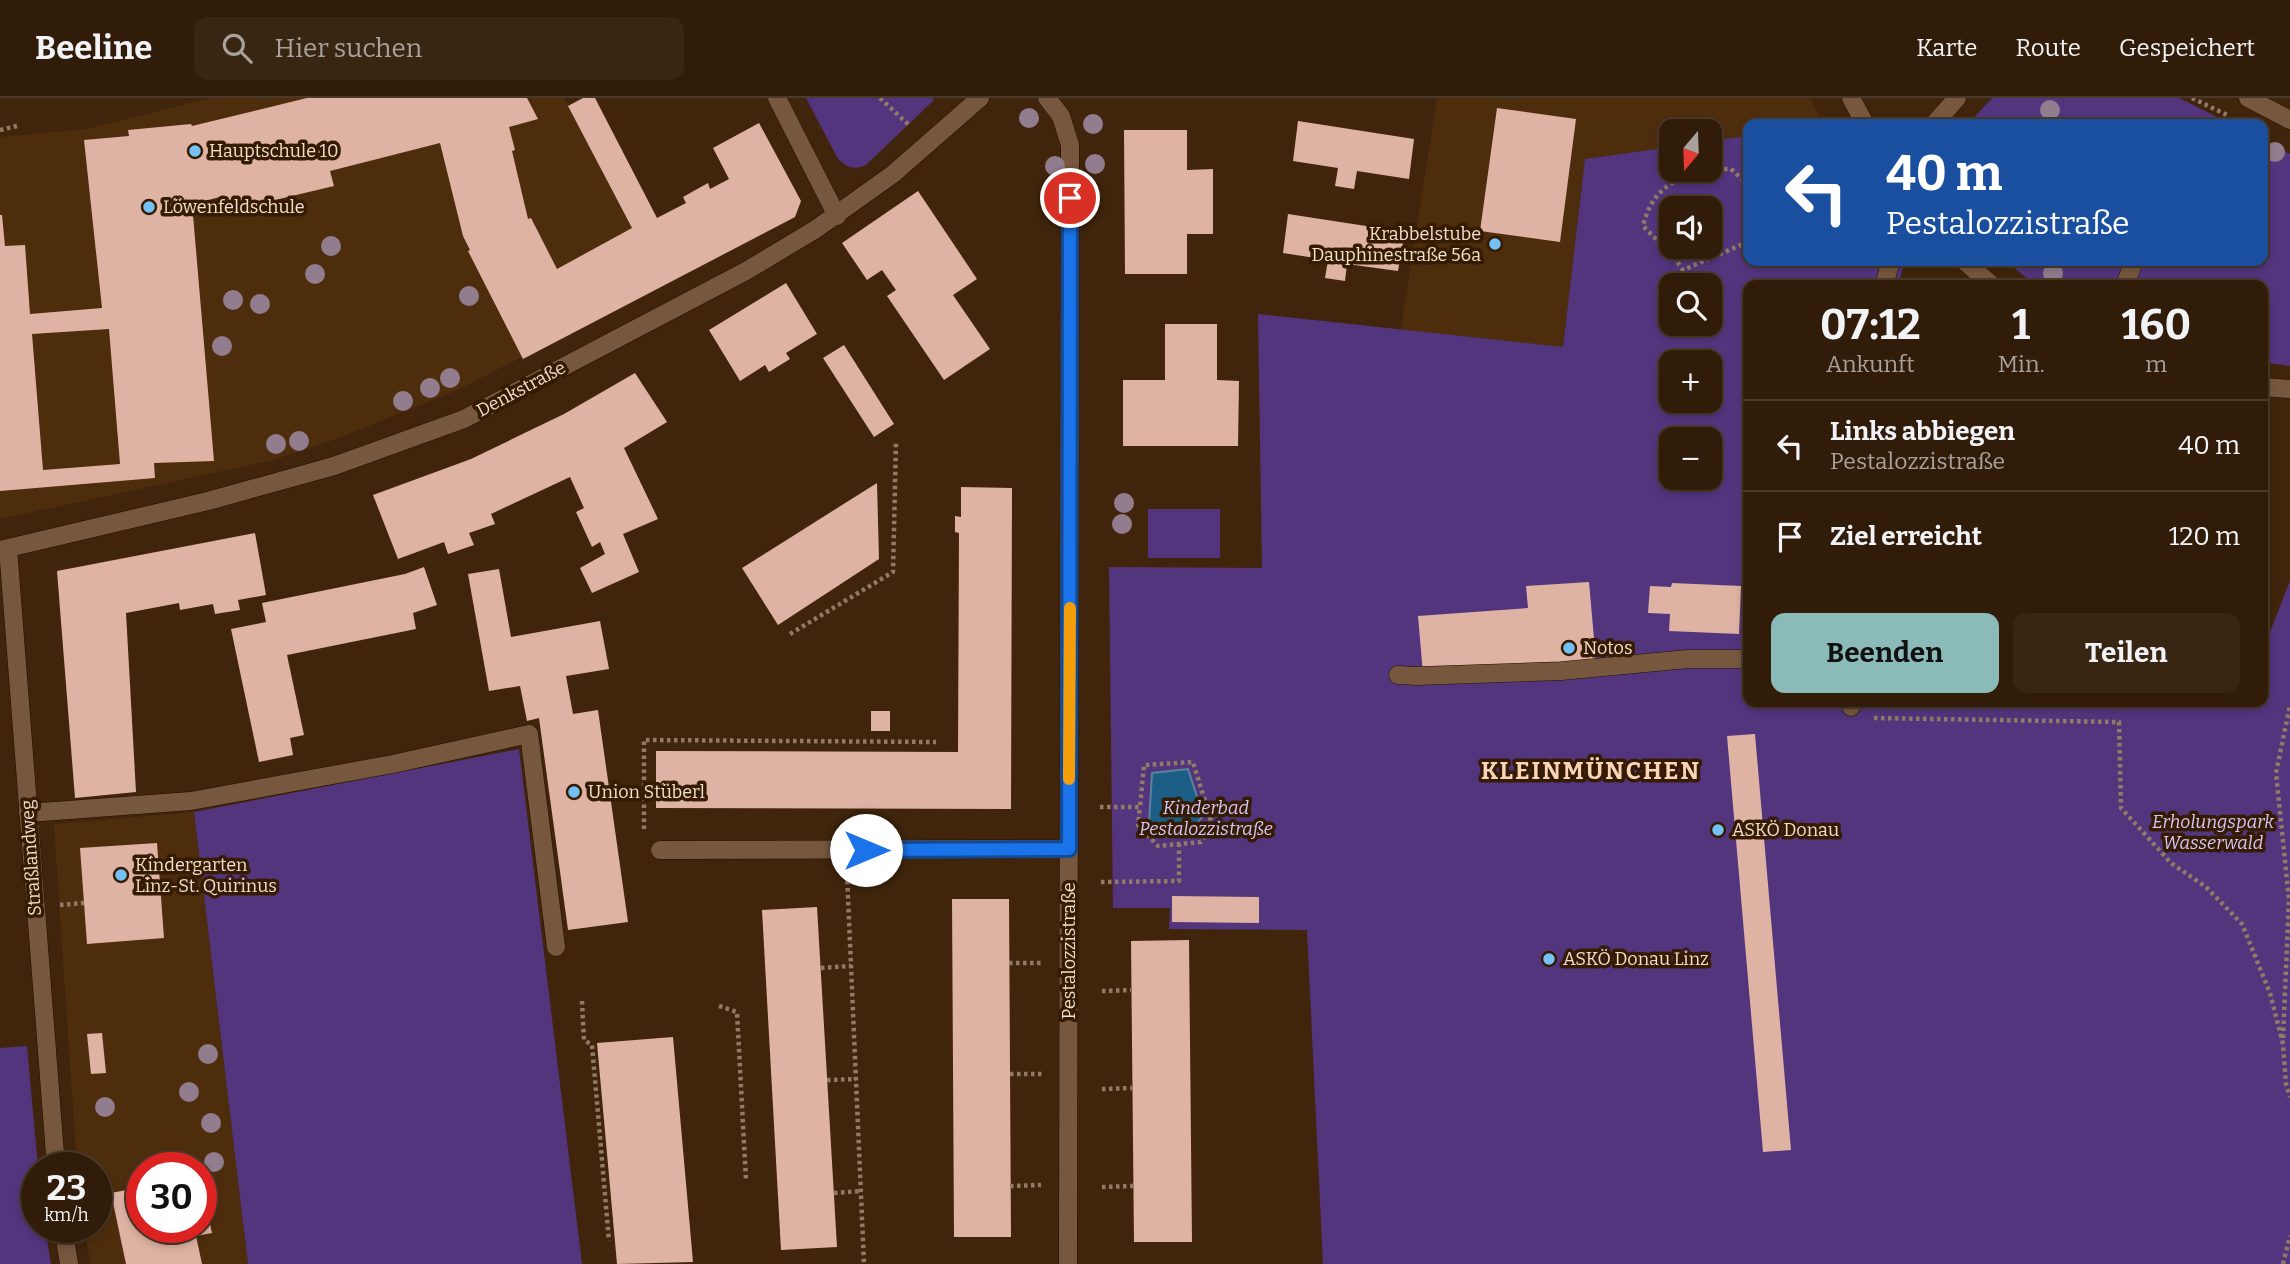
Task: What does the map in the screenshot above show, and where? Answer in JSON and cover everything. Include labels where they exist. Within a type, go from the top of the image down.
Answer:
[{"type":"street","points":[[777,98],[837,216]]},
{"type":"street","name":"Denkstraße","points":[[4,549],[208,501],[334,466],[464,419],[746,271],[837,216],[893,174],[981,98]]},
{"type":"street","name":"Pestalozzistraße","points":[[1047,98],[1060,116],[1070,145],[1068,1264]]},
{"type":"street","points":[[1850,98],[1862,119]]},
{"type":"street","points":[[1938,119],[1957,98]]},
{"type":"street","points":[[2248,98],[2290,120]]},
{"type":"street","points":[[1970,266],[1986,280]]},
{"type":"street","points":[[2268,387],[2290,389]]},
{"type":"street","name":"Straßlandweg","points":[[4,549],[55,1152]]},
{"type":"street","points":[[1398,675],[1561,671],[1688,659],[1742,659]]},
{"type":"street","points":[[28,813],[191,800],[393,764],[529,734],[556,947]]},
{"type":"street","points":[[660,850],[1069,849]]},
{"type":"street","points":[[66,1243],[69,1264]]},
{"type":"path","points":[[880,98],[913,130]]},
{"type":"path","points":[[2192,98],[2234,119]]},
{"type":"path","points":[[0,130],[17,126]]},
{"type":"path","points":[[1722,169],[1731,169],[1743,180]]},
{"type":"path","points":[[1676,182],[1661,190],[1648,207],[1643,226],[1683,270],[1743,244]]},
{"type":"path","points":[[790,634],[893,572],[896,441]]},
{"type":"path","points":[[2290,705],[2276,773],[2290,900],[2283,1044],[2286,1084],[2290,1097]]},
{"type":"path","points":[[1856,707],[1874,718],[2119,722],[2121,808],[2171,863],[2206,887],[2242,924],[2270,993],[2283,1044]]},
{"type":"path","points":[[644,830],[644,740],[936,742]]},
{"type":"path","points":[[1194,762],[1212,824],[1201,842],[1158,846],[1138,825],[1140,807],[1144,765],[1194,762]]},
{"type":"path","points":[[1100,807],[1140,807]]},
{"type":"path","points":[[1101,882],[1179,881],[1179,844]]},
{"type":"path","points":[[847,873],[864,1264]]},
{"type":"path","points":[[52,905],[83,903]]},
{"type":"path","points":[[1009,963],[1042,963]]},
{"type":"path","points":[[821,968],[851,966]]},
{"type":"path","points":[[1101,991],[1131,990]]},
{"type":"path","points":[[582,1001],[584,1040],[592,1045],[609,1241]]},
{"type":"path","points":[[719,1006],[737,1012],[746,1180]]},
{"type":"path","points":[[1010,1074],[1042,1074]]},
{"type":"path","points":[[827,1080],[856,1079]]},
{"type":"path","points":[[1101,1089],[1132,1088]]},
{"type":"path","points":[[1010,1186],[1041,1185]]},
{"type":"path","points":[[1102,1187],[1133,1186]]},
{"type":"path","points":[[834,1193],[861,1192]]},
{"type":"path","points":[[2283,1264],[2290,1236]]},
{"type":"shaded area","points":[[210,98],[564,98],[662,286],[453,392],[336,439],[273,460],[0,519],[0,137],[87,129]]},
{"type":"shaded area","name":"Krabbelstube Dauphinestraße 56a","points":[[1437,98],[1810,98],[1821,119],[1743,119],[1743,137],[1722,139],[1722,119],[1659,119],[1659,149],[1585,159],[1563,347],[1401,330]]},
{"type":"shaded area","points":[[194,812],[248,1264],[91,1264],[86,1243],[112,1243],[112,1152],[76,1152],[54,824]]},
{"type":"green space","points":[[806,98],[934,100],[866,165],[855,168],[838,159]]},
{"type":"green space","points":[[1992,98],[2179,98],[2221,119],[1973,119]]},
{"type":"green space","name":"ASKÖ Donau","points":[[1743,137],[1743,266],[1904,266],[1899,280],[1743,280],[1743,707],[2268,707],[2268,637],[2290,581],[2290,1264],[1323,1264],[1307,930],[1169,929],[1170,908],[1113,908],[1109,567],[1262,568],[1258,314],[1563,347],[1585,159],[1659,149],[1659,182],[1722,182],[1722,139]]},
{"type":"green space","points":[[2268,143],[2290,154],[2290,366],[2268,363],[2268,280],[2030,280],[2011,266],[2268,266]]},
{"type":"green space","points":[[1148,509],[1220,509],[1220,558],[1148,558]]},
{"type":"green space","points":[[519,749],[582,1264],[248,1264],[194,812]]},
{"type":"green space","points":[[27,1046],[37,1152],[21,1152],[21,1243],[48,1243],[51,1264],[0,1264],[0,1048]]},
{"type":"water","points":[[1188,769],[1203,815],[1191,834],[1163,837],[1149,823],[1152,773]]},
{"type":"building","points":[[307,98],[527,98],[538,119],[509,127],[515,150],[512,151],[528,219],[531,218],[557,269],[632,228],[568,106],[583,98],[595,98],[657,218],[686,203],[683,197],[708,183],[710,189],[729,179],[713,148],[759,123],[801,201],[795,217],[523,359],[468,251],[470,250],[463,236],[440,143],[330,171],[334,186],[225,212],[220,197],[204,201],[208,212],[193,215],[214,461],[154,463],[155,478],[0,491],[0,215],[5,246],[25,245],[30,314],[102,308],[84,140],[129,136],[128,130],[192,126]],"holes":[[[109,329],[120,464],[43,470],[32,334]]]},
{"type":"building","points":[[1497,108],[1576,119],[1560,242],[1480,231]]},
{"type":"building","points":[[1298,121],[1414,139],[1409,179],[1357,171],[1354,189],[1335,186],[1338,168],[1293,161]]},
{"type":"building","points":[[1124,130],[1187,130],[1187,170],[1213,169],[1213,234],[1187,234],[1187,274],[1125,274]]},
{"type":"building","points":[[918,191],[977,279],[953,295],[990,349],[944,380],[887,296],[896,290],[882,270],[867,280],[842,243]]},
{"type":"building","points":[[1288,214],[1405,232],[1398,271],[1347,264],[1345,281],[1325,278],[1328,260],[1283,253]]},
{"type":"building","points":[[786,283],[817,334],[786,353],[790,359],[769,372],[765,365],[740,381],[709,330]]},
{"type":"building","points":[[1165,324],[1217,324],[1217,380],[1239,381],[1238,446],[1123,446],[1123,380],[1165,380]]},
{"type":"building","points":[[844,345],[894,424],[874,437],[823,358]]},
{"type":"building","points":[[635,373],[667,422],[624,448],[658,519],[623,534],[639,572],[592,593],[580,568],[605,554],[600,542],[592,547],[576,512],[584,508],[570,477],[491,514],[495,524],[469,533],[474,545],[448,554],[444,542],[398,559],[373,495],[471,459],[564,414]]},
{"type":"building","points":[[877,483],[879,559],[778,625],[742,568]]},
{"type":"building","points":[[961,487],[1012,488],[1011,809],[656,808],[656,751],[958,752],[959,533],[955,532],[955,516],[961,517]]},
{"type":"building","points":[[255,533],[266,595],[238,600],[240,610],[215,614],[213,604],[180,610],[179,603],[126,613],[136,792],[75,798],[57,571]]},
{"type":"building","points":[[424,567],[437,605],[413,613],[416,629],[287,655],[304,735],[290,738],[293,755],[259,762],[231,629],[266,622],[262,603],[405,574]]},
{"type":"building","points":[[499,569],[511,637],[600,621],[609,669],[566,676],[573,714],[598,710],[628,922],[568,930],[539,718],[527,721],[520,686],[489,691],[468,574]]},
{"type":"building","points":[[1589,582],[1596,661],[1423,674],[1418,616],[1528,608],[1526,586]]},
{"type":"building","points":[[1672,583],[1741,586],[1739,634],[1669,631],[1670,614],[1648,613],[1650,586],[1671,587]]},
{"type":"building","points":[[871,711],[890,711],[890,731],[871,731]]},
{"type":"building","points":[[1755,734],[1791,1150],[1763,1152],[1727,736]]},
{"type":"building","name":"Kindergarten Linz-St. Quirinus","points":[[157,843],[164,938],[87,944],[80,848]]},
{"type":"building","points":[[1172,896],[1259,897],[1259,923],[1172,922]]},
{"type":"building","points":[[952,899],[1009,899],[1011,1237],[954,1237]]},
{"type":"building","points":[[817,907],[837,1247],[781,1250],[762,910]]},
{"type":"building","points":[[1189,940],[1192,1242],[1134,1242],[1131,941]]},
{"type":"building","points":[[102,1033],[106,1073],[91,1074],[87,1034]]},
{"type":"building","points":[[673,1037],[693,1262],[617,1264],[597,1043]]},
{"type":"building","points":[[126,1190],[126,1243],[198,1243],[202,1264],[126,1264],[112,1193]]},
{"type":"slow traffic","points":[[1069,779],[1070,608]]},
{"type":"place","name":"Hauptschule 10","points":[[195,151]]},
{"type":"place","name":"Löwenfeldschule","points":[[149,207]]},
{"type":"place","name":"Krabbelstube Dauphinestraße 56a","points":[[1495,244]]},
{"type":"place","name":"Notos","points":[[1569,648]]},
{"type":"place","name":"Union Stüberl","points":[[574,792]]},
{"type":"place","name":"ASKÖ Donau","points":[[1718,830]]},
{"type":"place","name":"Kindergarten Linz-St. Quirinus","points":[[121,875]]},
{"type":"place","name":"ASKÖ Donau Linz","points":[[1549,959]]},
{"type":"district","name":"KLEINMÜNCHEN","points":[[1591,771]]},
{"type":"route","points":[[866,850],[1069,849],[1070,198]]},
{"type":"park label","name":"Kinderbad Pestalozzistraße","points":[[1206,818]]},
{"type":"park label","name":"Erholungspark Wasserwald","points":[[2213,832]]}]
